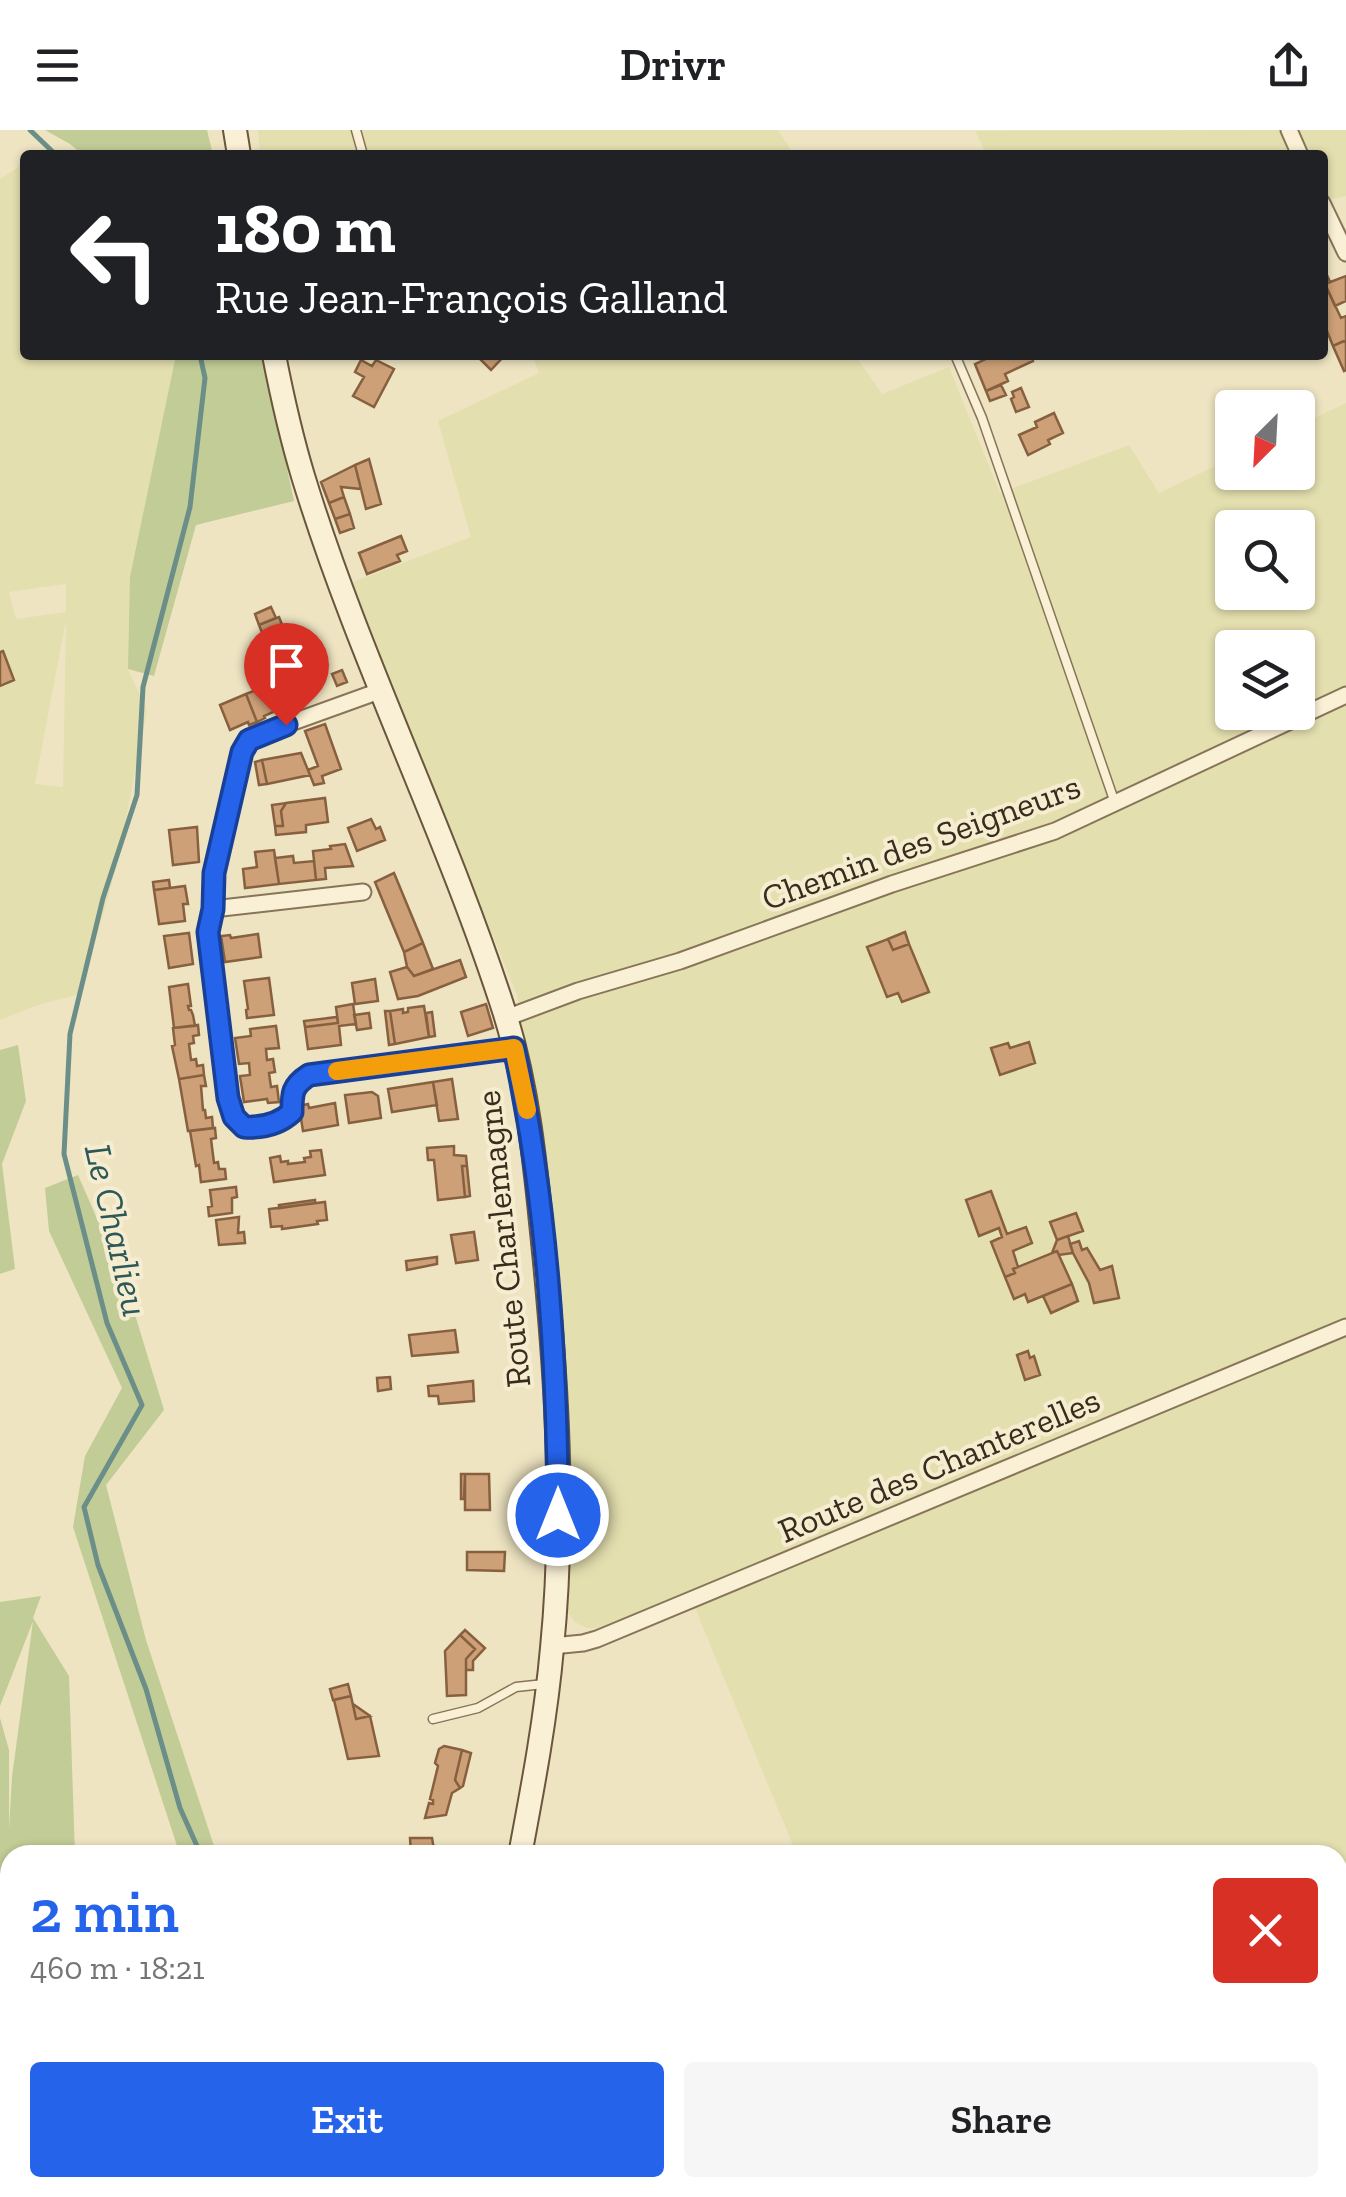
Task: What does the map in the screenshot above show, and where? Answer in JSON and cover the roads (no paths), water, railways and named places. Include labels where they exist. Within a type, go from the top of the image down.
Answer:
[{"type":"main road","name":"Route Charlemagne","points":[[275,360],[307,490],[482,945],[514,1048],[532,1139],[556,1382],[558,1555],[548,1683],[522,1845]]},
{"type":"street","points":[[1328,215],[1346,253]]},
{"type":"street","points":[[382,690],[249,740],[242,752],[214,873],[208,932],[228,1098],[234,1117],[244,1127],[282,1122],[292,1112],[297,1083],[309,1075],[514,1048]]},
{"type":"street","name":"Chemin des Seigneurs","points":[[506,1018],[1055,831],[1346,695]]},
{"type":"street","points":[[213,909],[364,892]]},
{"type":"street","name":"Route des Chanterelles","points":[[552,1646],[597,1639],[1346,1327]]},
{"type":"lane","points":[[957,360],[978,408],[1116,803]]},
{"type":"lane","points":[[434,1720],[478,1708],[516,1687],[548,1683]]},
{"type":"waterway","name":"Le Charlieu","points":[[30,130],[51,150]]},
{"type":"waterway","name":"Le Charlieu","points":[[197,1845],[180,1808],[146,1689],[98,1565],[84,1507],[142,1405],[107,1323],[64,1154],[70,1034],[103,898],[137,795],[143,687],[190,507],[205,378],[201,360]]}]
